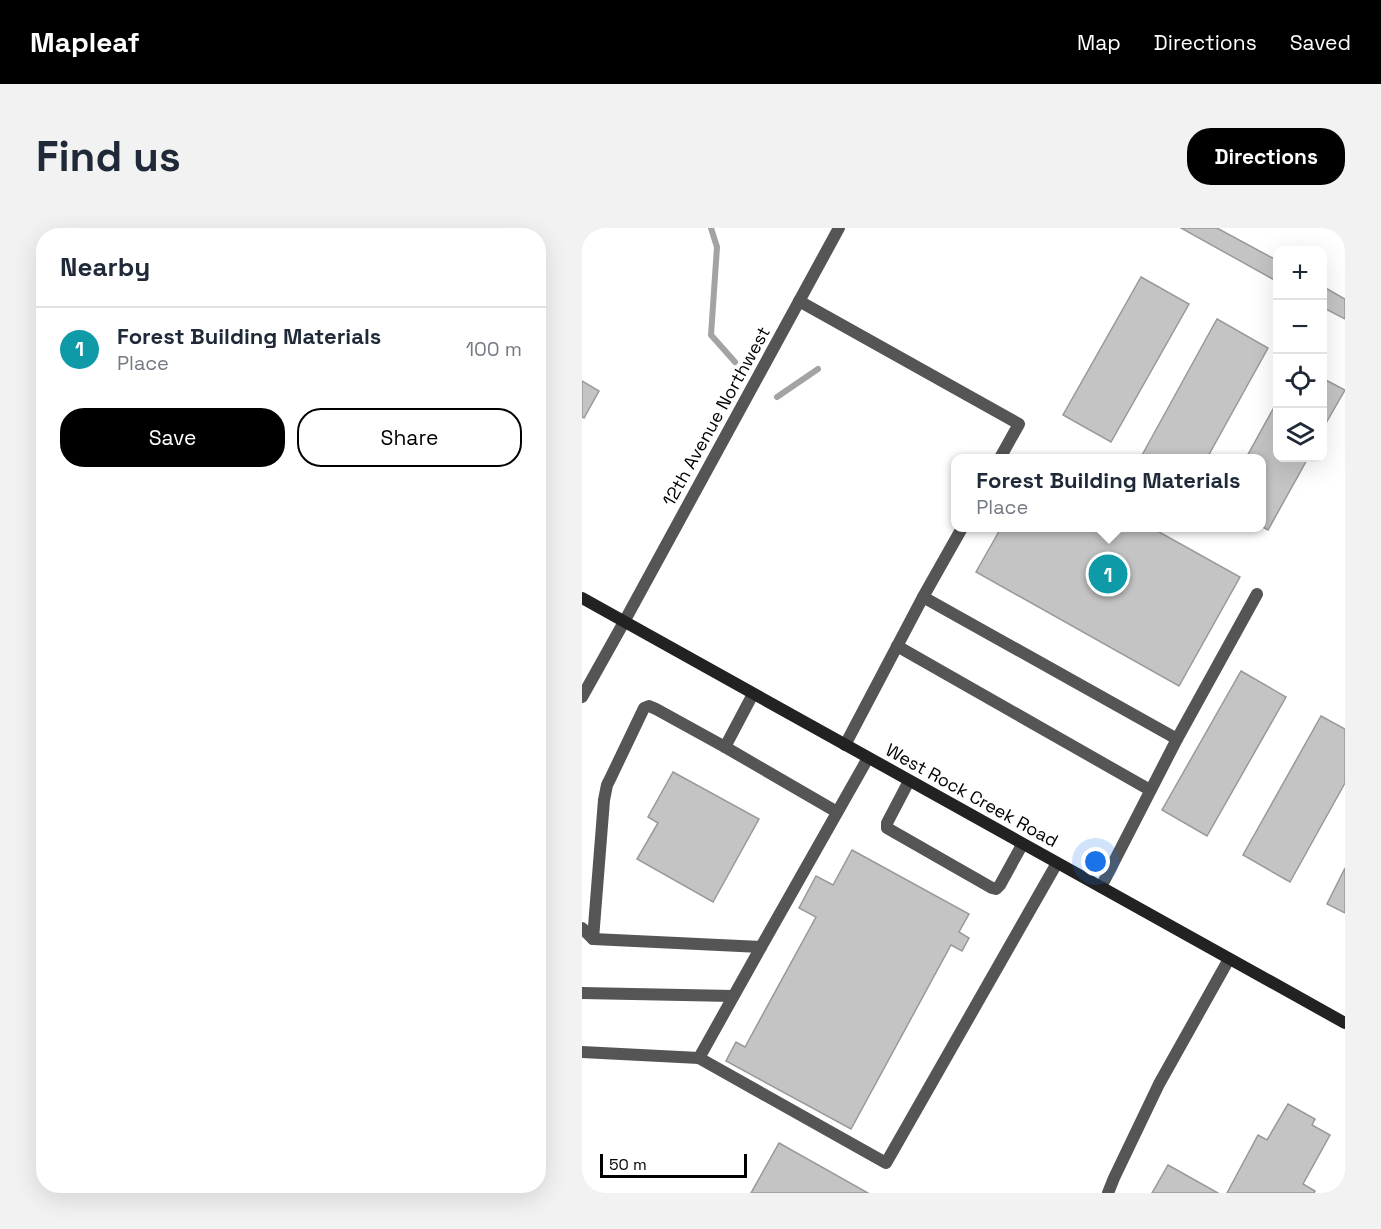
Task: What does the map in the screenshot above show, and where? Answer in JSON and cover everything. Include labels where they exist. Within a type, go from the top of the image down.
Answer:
[{"type":"main road","name":"West Rock Creek Road","points":[[582,598],[1345,1023]]},
{"type":"street","name":"12th Avenue Northwest","points":[[582,697],[839,228]]},
{"type":"street","points":[[799,301],[1019,424],[1003,454]]},
{"type":"street","points":[[845,745],[960,532]]},
{"type":"street","points":[[1101,887],[1177,739],[1257,594]]},
{"type":"street","points":[[923,597],[1177,739]]},
{"type":"street","points":[[897,646],[1150,790]]},
{"type":"street","points":[[725,747],[753,694]]},
{"type":"street","points":[[594,939],[607,785],[644,708],[649,706],[656,709],[837,812]]},
{"type":"street","points":[[699,1058],[868,758]]},
{"type":"street","points":[[909,781],[886,828],[982,883],[996,889],[1022,845]]},
{"type":"street","points":[[582,1052],[699,1058],[886,1163],[1057,863]]},
{"type":"street","points":[[582,928],[594,939],[761,947]]},
{"type":"street","points":[[1108,1193],[1159,1084],[1229,959]]},
{"type":"street","points":[[582,993],[733,996]]},
{"type":"building","points":[[1181,228],[1217,228],[1273,258],[1273,279]]},
{"type":"building","points":[[1141,277],[1189,304],[1111,442],[1063,415]]},
{"type":"building","points":[[1327,289],[1345,299],[1345,319],[1327,310]]},
{"type":"building","points":[[1217,319],[1268,348],[1209,454],[1143,454]]},
{"type":"building","points":[[582,381],[599,391],[584,418],[582,417]]},
{"type":"building","points":[[1327,381],[1345,390],[1327,421]]},
{"type":"building","points":[[1273,409],[1273,462],[1306,462],[1268,530],[1266,529],[1266,454],[1248,454]]},
{"type":"building","points":[[999,532],[1159,532],[1240,577],[1179,686],[976,572]]},
{"type":"building","points":[[1241,671],[1286,697],[1207,836],[1162,810]]},
{"type":"building","points":[[1321,716],[1345,729],[1345,783],[1290,882],[1243,855]]},
{"type":"building","points":[[673,772],[759,819],[713,902],[637,859],[658,823],[648,817]]},
{"type":"building","points":[[852,850],[969,914],[959,932],[969,938],[962,951],[951,945],[851,1129],[726,1061],[736,1042],[745,1047],[816,917],[799,908],[816,876],[833,885]]},
{"type":"building","points":[[1345,868],[1345,913],[1327,904]]},
{"type":"building","points":[[1288,1104],[1315,1119],[1312,1125],[1330,1135],[1303,1184],[1315,1191],[1314,1193],[1227,1193],[1258,1135],[1267,1140]]},
{"type":"building","points":[[779,1143],[868,1193],[751,1193]]},
{"type":"building","points":[[1168,1165],[1218,1193],[1152,1193]]},
{"type":"waterway","points":[[711,228],[717,247],[711,335],[735,362]]},
{"type":"waterway","points":[[777,397],[818,369]]},
{"type":"place","name":"Forest Building Materials","points":[[1108,574]]}]
